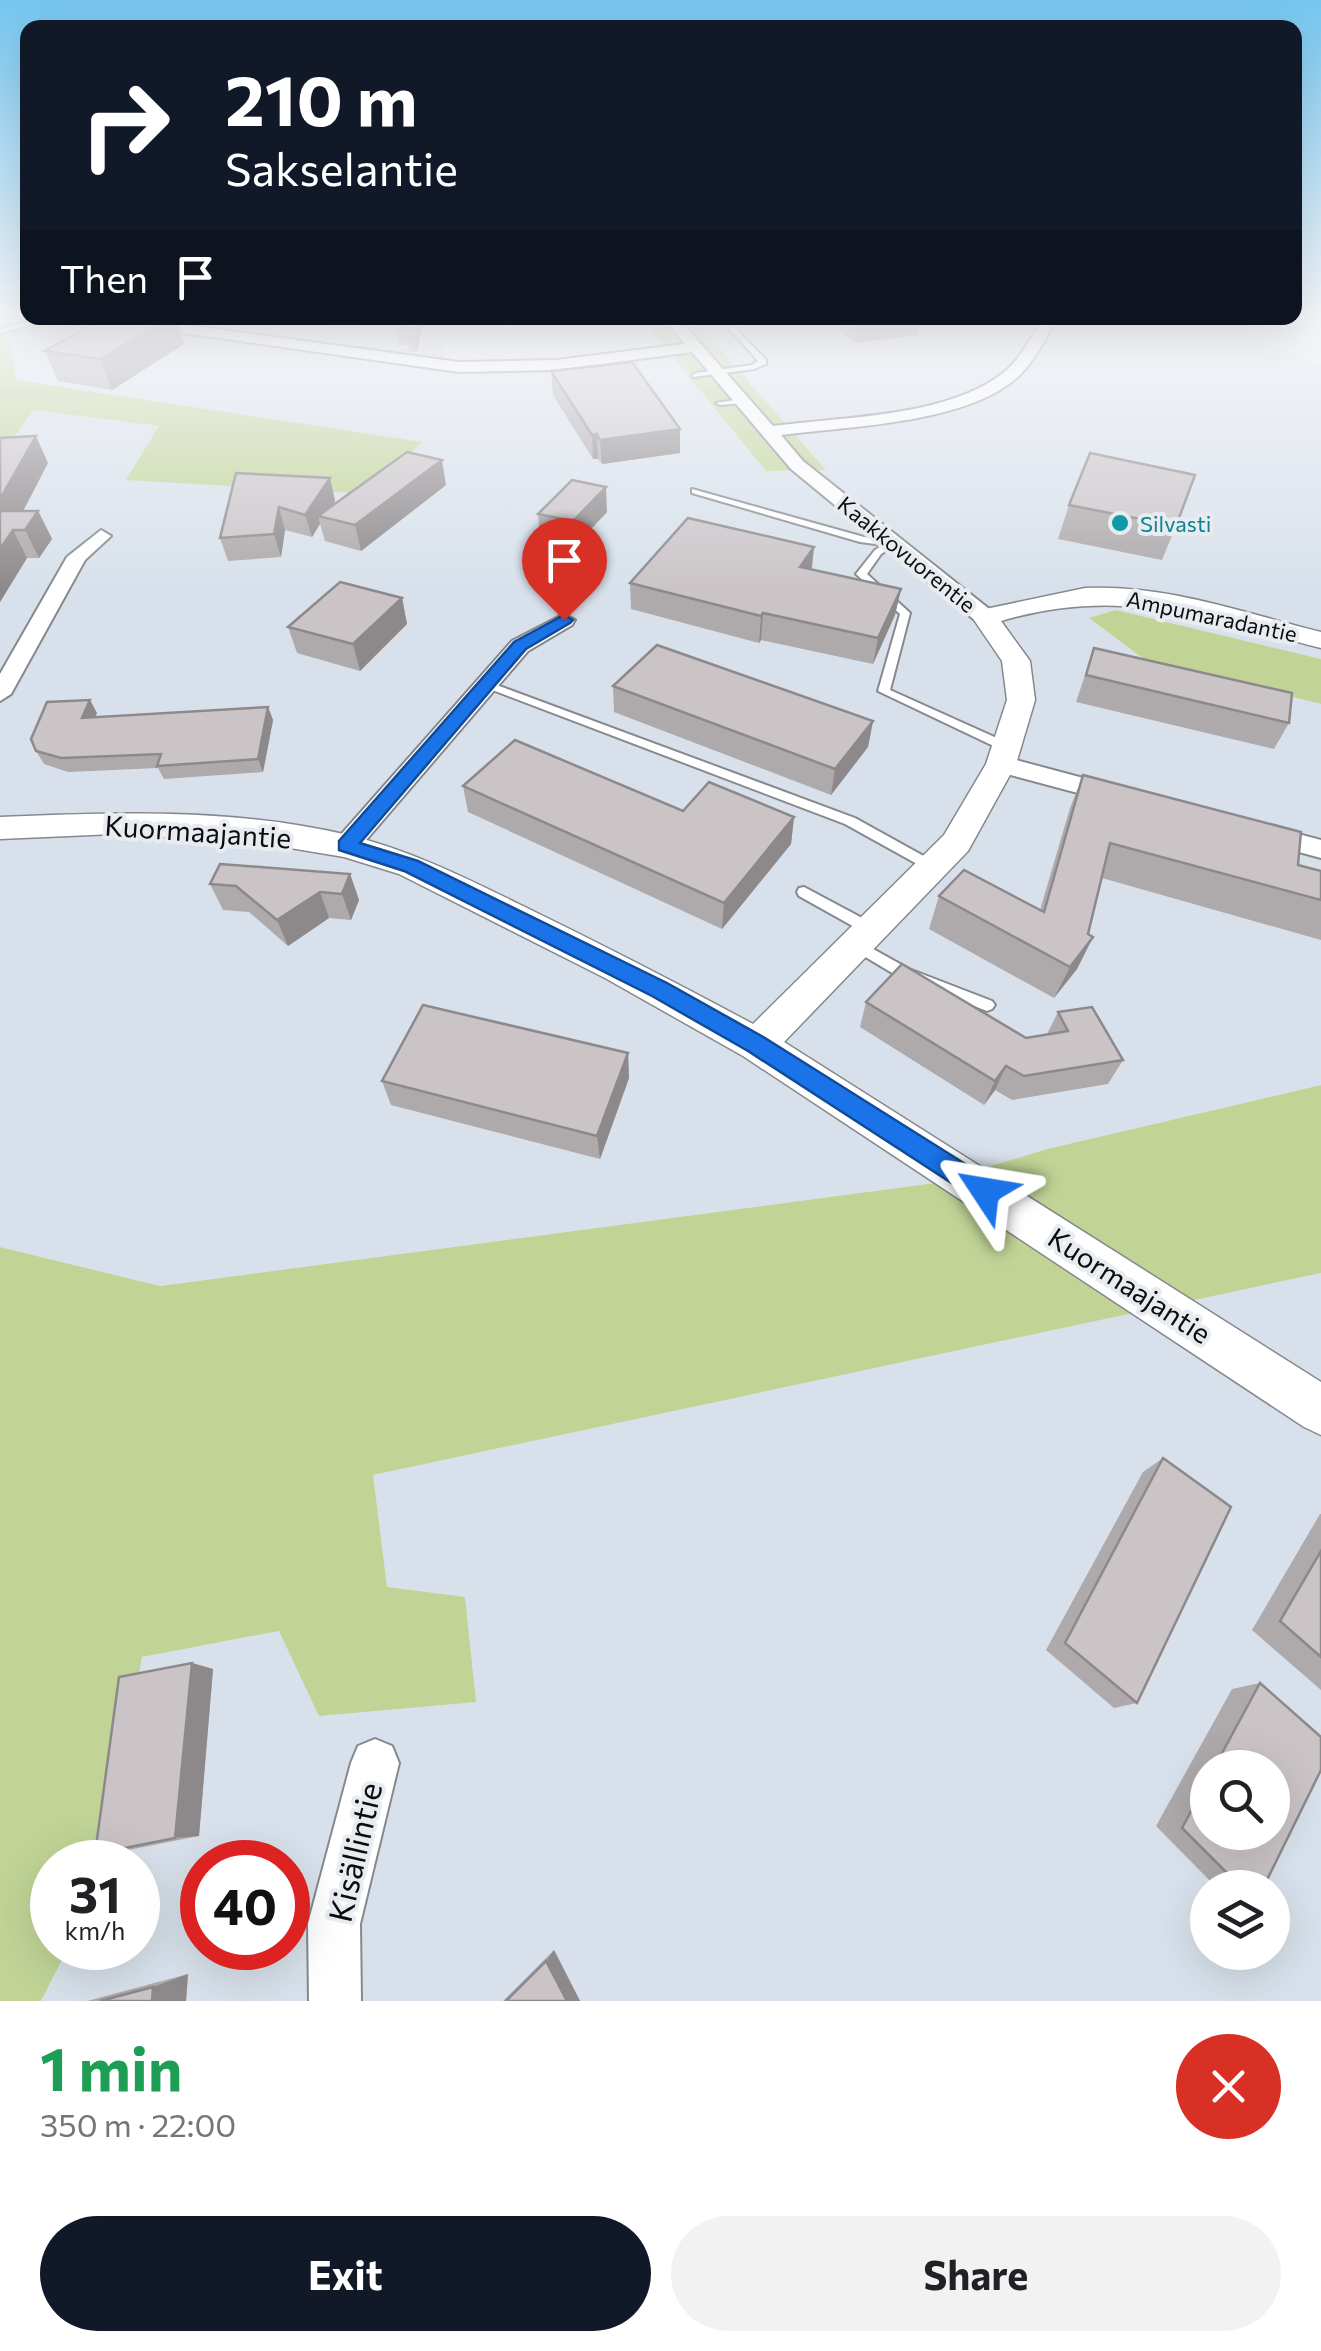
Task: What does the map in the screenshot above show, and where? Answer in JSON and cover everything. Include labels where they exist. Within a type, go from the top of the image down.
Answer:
[{"type":"street","name":"Kaakkovuorentie","points":[[742,403],[797,465],[985,617],[1016,661],[1021,700],[1004,756],[956,843],[757,1044]]},
{"type":"street","points":[[768,432],[941,403]]},
{"type":"street","points":[[0,694],[76,557],[102,536]]},
{"type":"street","name":"Ampumaradantie","points":[[985,617],[1060,598],[1104,594],[1148,599],[1321,640]]},
{"type":"street","points":[[346,846],[520,646],[564,620]]},
{"type":"street","points":[[1004,756],[1138,801]]},
{"type":"street","name":"Kuormaajantie","points":[[0,828],[66,823],[200,826],[346,846],[411,866],[757,1044],[1321,1410]]},
{"type":"street","points":[[1230,825],[1321,849]]},
{"type":"street","name":"Kisällintie","points":[[335,2001],[334,1924],[375,1762]]},
{"type":"lane","points":[[720,404],[727,403]]},
{"type":"lane","points":[[696,491],[863,540],[893,543]]},
{"type":"lane","points":[[893,543],[878,552],[860,574],[905,613],[884,690],[1004,756]]},
{"type":"lane","points":[[486,684],[850,821],[933,867]]},
{"type":"lane","points":[[804,892],[904,973],[987,1005]]},
{"type":"shaded area","points":[[168,403],[712,403],[767,471],[825,469],[768,403],[1321,403],[1321,659],[1116,610],[1090,619],[1145,660],[1321,704],[1321,1085],[1047,1149],[935,1183],[160,1286],[0,1247],[0,457],[34,410],[160,426],[127,479],[421,442]]},
{"type":"shaded area","points":[[1321,1273],[1321,2001],[41,2001],[57,1970],[160,1970],[160,1840],[110,1840],[141,1657],[280,1631],[387,1588],[372,1475]]},
{"type":"green space","points":[[0,403],[169,403],[422,442],[369,494],[126,480],[159,426],[34,410],[0,457]]},
{"type":"green space","points":[[711,403],[768,403],[826,470],[766,471]]},
{"type":"green space","points":[[1116,610],[1321,659],[1321,704],[1145,660],[1089,618]]},
{"type":"green space","points":[[1321,1085],[1321,1273],[373,1475],[387,1587],[465,1597],[476,1702],[319,1716],[279,1631],[142,1657],[110,1840],[30,1840],[30,1970],[57,1970],[41,2001],[0,2001],[0,1247],[160,1286],[935,1183],[1047,1149]]},
{"type":"building","points":[[572,403],[662,403],[680,429],[600,440],[597,434],[592,435]]},
{"type":"building","points":[[36,436],[0,499],[0,438]]},
{"type":"building","points":[[407,452],[442,460],[355,525],[318,516]]},
{"type":"building","points":[[1090,453],[1195,475],[1176,526],[1069,505]]},
{"type":"building","points":[[236,473],[330,478],[305,515],[279,507],[274,534],[220,538]]},
{"type":"building","points":[[572,480],[606,487],[573,521],[538,514]]},
{"type":"building","points":[[0,511],[38,511],[25,530],[13,530],[0,549]]},
{"type":"building","points":[[688,518],[814,547],[800,567],[901,589],[878,638],[763,613],[761,616],[630,583]]},
{"type":"building","points":[[340,582],[402,598],[353,644],[288,627]]},
{"type":"building","points":[[657,645],[873,721],[835,769],[613,686]]},
{"type":"building","points":[[1094,648],[1292,693],[1289,723],[1086,675]]},
{"type":"building","points":[[90,700],[82,718],[268,707],[258,759],[157,766],[161,754],[61,758],[36,751],[31,739],[47,702]]},
{"type":"building","points":[[515,740],[683,811],[709,782],[794,817],[724,903],[463,786]]},
{"type":"building","points":[[1083,775],[1301,832],[1298,865],[1321,871],[1321,900],[1110,843],[1088,934],[1093,937],[1070,967],[939,896],[964,870],[1044,912]]},
{"type":"building","points":[[220,864],[350,874],[342,894],[320,892],[277,920],[236,886],[210,884]]},
{"type":"building","points":[[902,964],[1026,1038],[1068,1031],[1058,1012],[1092,1007],[1123,1060],[1024,1076],[1006,1066],[995,1081],[866,1002]]},
{"type":"building","points":[[423,1005],[628,1053],[597,1136],[382,1081]]},
{"type":"building","points":[[1163,1458],[1231,1507],[1137,1703],[1065,1643]]},
{"type":"building","points":[[1321,1551],[1321,1657],[1280,1621]]},
{"type":"building","points":[[192,1663],[175,1838],[97,1840],[119,1677]]},
{"type":"building","points":[[1260,1683],[1321,1737],[1321,1770],[1290,1833],[1290,1750],[1224,1750]]},
{"type":"building","points":[[1190,1813],[1190,1836],[1182,1828]]},
{"type":"building","points":[[1204,1850],[1282,1850],[1272,1870],[1224,1870]]},
{"type":"building","points":[[546,1961],[567,2001],[506,2001]]},
{"type":"building","points":[[153,1987],[152,2001],[100,2001]]},
{"type":"place","name":"Silvasti","points":[[1120,523]]},
{"type":"route","points":[[564,620],[520,646],[361,824],[346,846],[411,866],[718,1021],[985,1191]]}]
